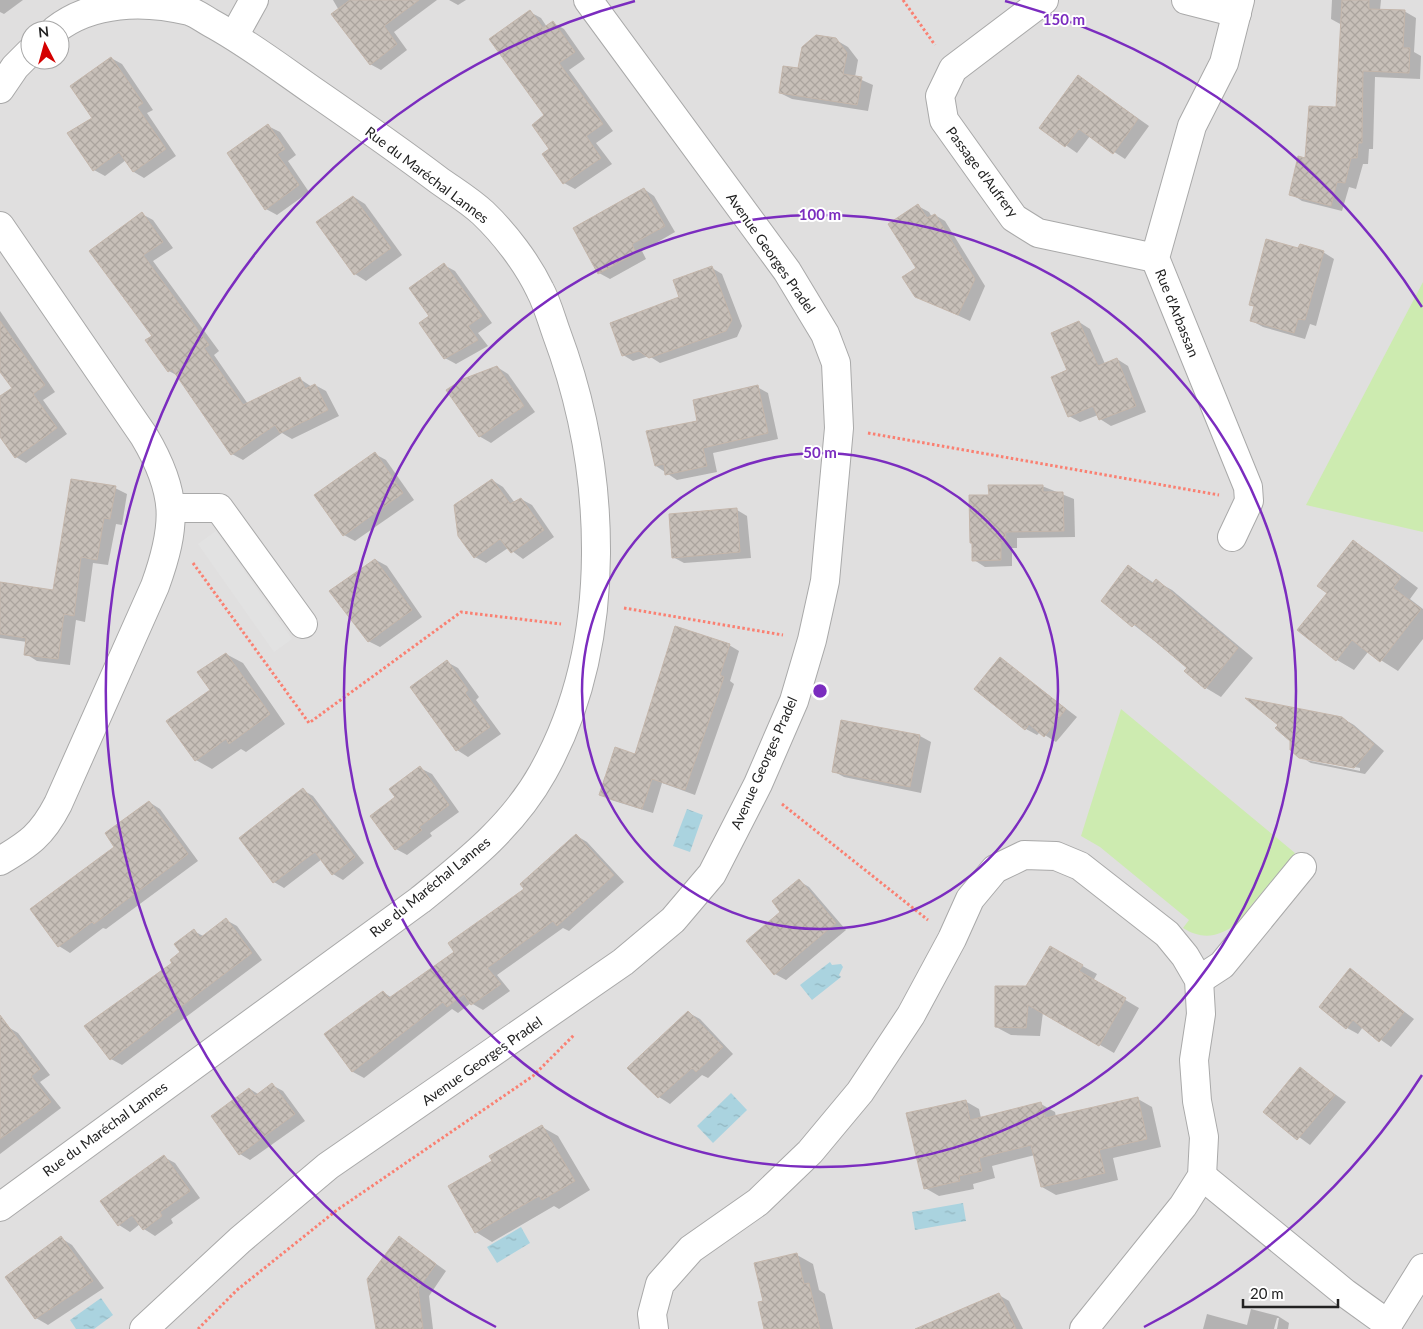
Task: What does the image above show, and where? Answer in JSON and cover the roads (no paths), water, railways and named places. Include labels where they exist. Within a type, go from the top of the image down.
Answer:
[{"type":"street","points":[[234,36],[254,0]]},
{"type":"street","name":"Avenue Georges Pradel","points":[[144,1329],[240,1240],[328,1166],[615,968],[673,920],[712,874],[758,784],[794,701],[812,640],[825,581],[839,428],[836,363],[825,334],[807,300],[588,0]]},
{"type":"street","name":"Passage d'Aufrery","points":[[1044,0],[953,69],[940,96],[944,120],[1014,218],[1038,233],[1154,258]]},
{"type":"street","points":[[1186,0],[1238,6]]},
{"type":"street","name":"Rue du Maréchal Lannes","points":[[0,1207],[420,900],[484,848],[516,812],[543,772],[573,703],[592,615],[595,519],[589,456],[576,389],[540,290],[515,250],[483,213],[411,159],[234,36],[189,11],[142,1],[99,6],[70,20]]},
{"type":"street","name":"Rue d'Arbassan","points":[[1232,537],[1249,501],[1248,486],[1154,258],[1192,126],[1224,62],[1238,6]]},
{"type":"street","points":[[0,89],[20,62]]},
{"type":"street","points":[[0,226],[148,443],[167,483],[171,508],[166,555],[155,586],[46,827],[26,846],[0,861]]},
{"type":"street","points":[[171,508],[219,508],[304,624]]},
{"type":"street","points":[[654,1329],[652,1314],[660,1284],[691,1249],[758,1202],[810,1152],[860,1092],[911,1016],[952,939],[970,899],[996,869],[1024,855],[1056,856],[1080,866],[1166,934],[1185,956],[1199,980],[1201,1014],[1194,1060],[1197,1101],[1204,1137],[1202,1176],[1183,1206],[1084,1329]]},
{"type":"street","points":[[1199,980],[1222,965],[1302,868]]},
{"type":"street","points":[[1202,1176],[1386,1326],[1423,1268]]},
{"type":"water","points":[[687,809],[703,815],[690,852],[673,846]]},
{"type":"water","points":[[830,962],[832,965],[841,964],[843,967],[839,975],[841,977],[812,1000],[800,985]]},
{"type":"water","points":[[731,1093],[747,1110],[713,1143],[697,1126]]},
{"type":"water","points":[[963,1203],[966,1221],[915,1230],[912,1212]]},
{"type":"water","points":[[521,1227],[530,1243],[497,1263],[487,1247]]},
{"type":"water","points":[[101,1298],[113,1315],[94,1329],[76,1329],[70,1320]]}]
